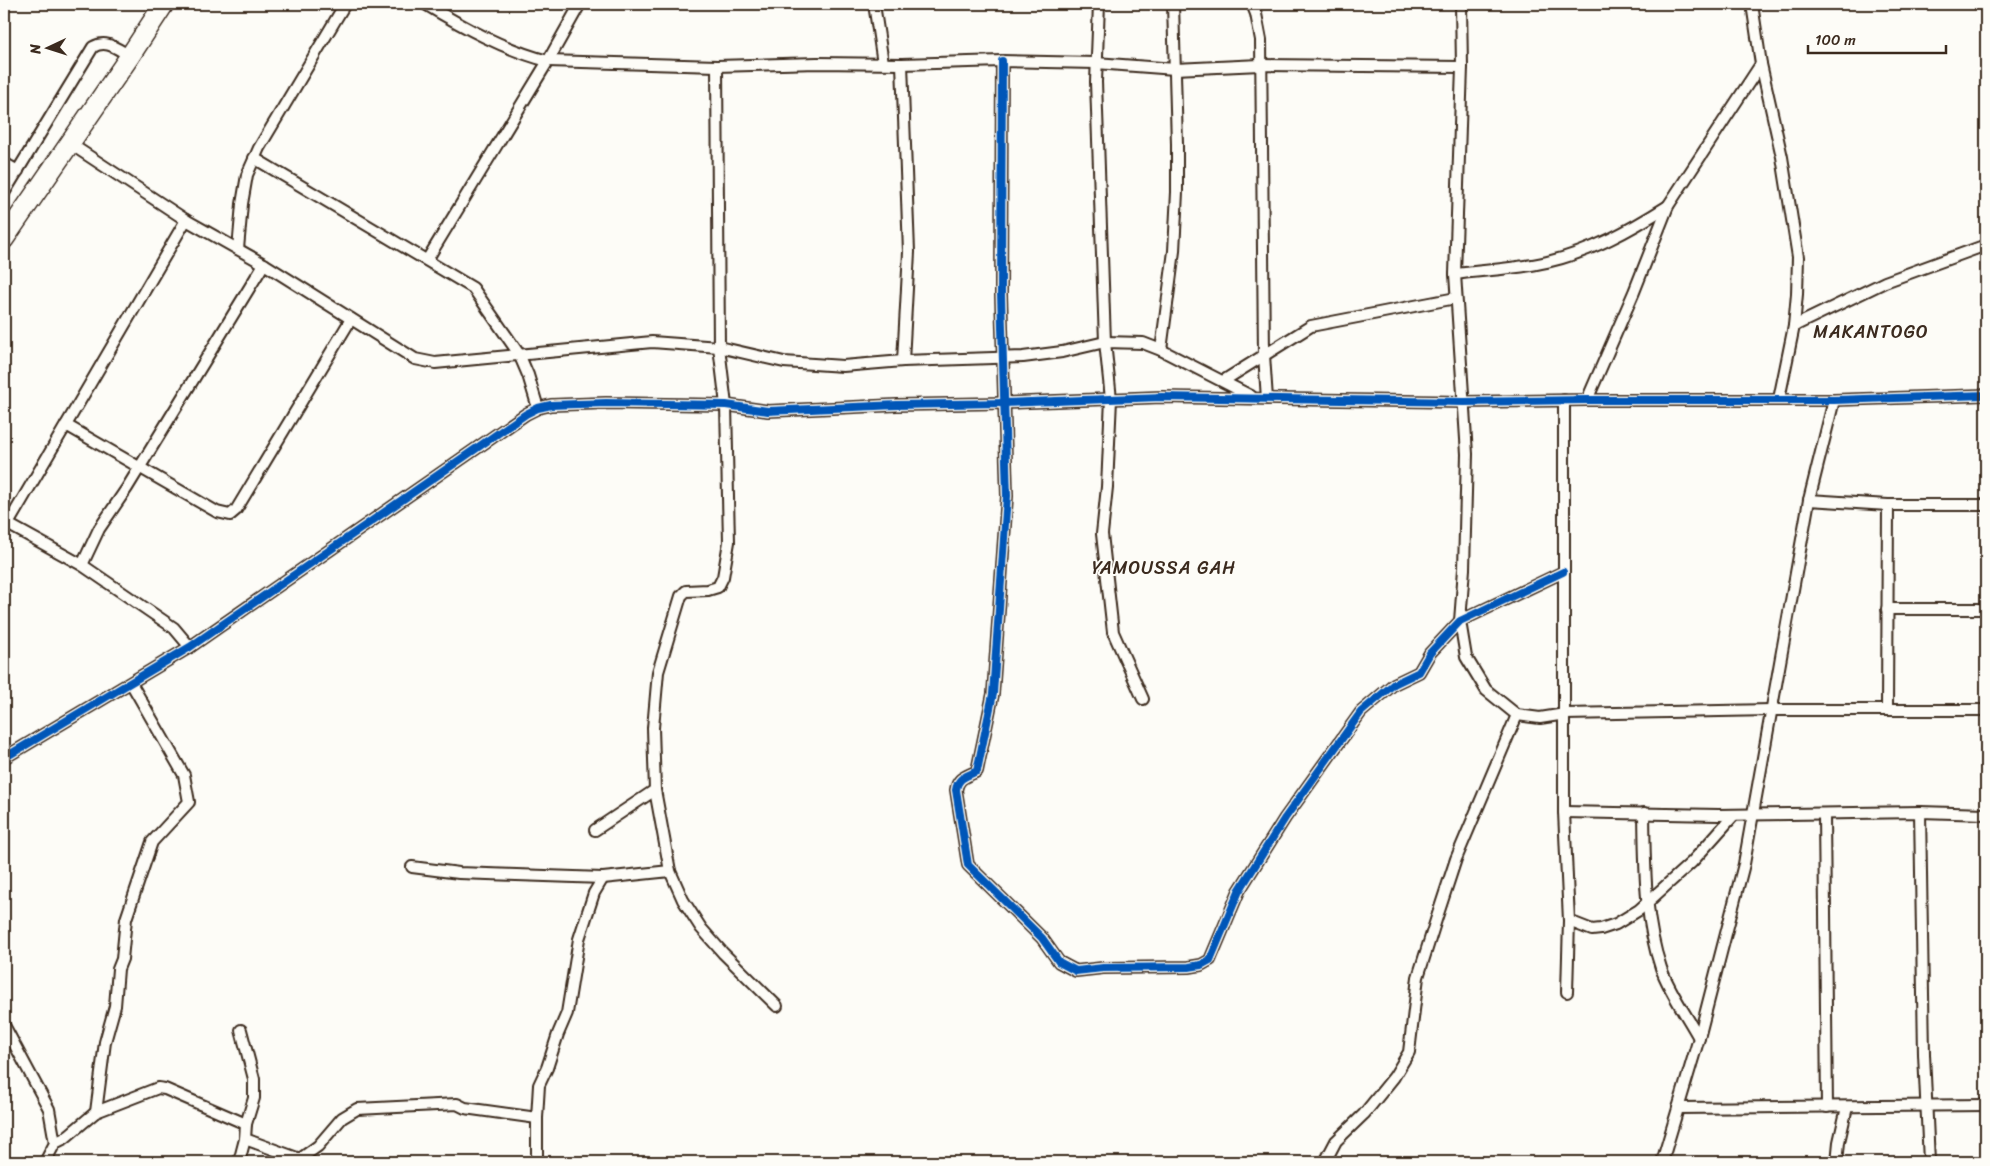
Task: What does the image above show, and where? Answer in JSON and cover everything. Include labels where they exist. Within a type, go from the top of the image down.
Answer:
[{"type":"highway","points":[[4,239],[164,4]]},
{"type":"street","points":[[238,249],[247,175],[254,158],[345,4]]},
{"type":"street","points":[[425,4],[476,32],[548,61],[717,66],[817,62],[902,64],[1002,61],[1096,63],[1175,69],[1260,65],[1462,67]]},
{"type":"street","points":[[427,260],[548,61],[580,4]]},
{"type":"street","points":[[874,4],[883,63]]},
{"type":"street","points":[[1099,4],[1096,63],[1105,342],[1111,399],[1107,487],[1102,534],[1113,632],[1143,699]]},
{"type":"street","points":[[1162,350],[1174,252],[1177,144],[1173,4]]},
{"type":"street","points":[[1252,4],[1261,40],[1264,355],[1267,399]]},
{"type":"street","points":[[1460,4],[1462,67],[1455,274],[1467,454],[1464,568],[1460,620],[1466,657],[1486,690],[1517,715],[1540,718],[1565,714],[1770,710],[1986,710]]},
{"type":"street","points":[[1752,4],[1762,64],[1782,157],[1798,257],[1794,326],[1780,400]]},
{"type":"street","points":[[4,193],[93,47],[100,43],[108,44],[130,56]]},
{"type":"street","points":[[1002,61],[1001,294],[1007,496],[992,694],[977,771],[961,778],[957,782],[956,790],[968,865],[1042,938],[1059,962],[1076,971],[1103,968],[1189,967],[1201,965],[1210,960],[1239,891],[1285,818],[1361,712],[1394,684],[1418,672],[1430,653],[1460,620],[1563,572]]},
{"type":"street","points":[[902,64],[909,252],[903,360]]},
{"type":"street","points":[[1587,400],[1634,292],[1668,206],[1762,64]]},
{"type":"street","points":[[717,66],[719,347],[726,405],[729,542],[723,577],[718,586],[708,590],[686,591],[681,596],[658,672],[653,728],[654,790],[670,871],[683,900],[701,928],[723,953],[777,1006]]},
{"type":"street","points":[[69,143],[186,220],[264,264],[415,359],[426,363],[652,342],[719,347],[784,362],[827,366],[903,360],[1023,357],[1062,352],[1105,342],[1143,343],[1162,350],[1254,398]]},
{"type":"street","points":[[254,158],[474,288],[519,354],[528,375],[538,408]]},
{"type":"street","points":[[4,163],[18,171]]},
{"type":"street","points":[[1455,274],[1547,262],[1603,243],[1631,230],[1668,206]]},
{"type":"street","points":[[186,220],[66,425],[6,523],[82,565],[174,628],[190,648]]},
{"type":"street","points":[[1794,326],[1885,282],[1986,245]]},
{"type":"street","points":[[82,565],[99,529],[109,517],[264,264]]},
{"type":"street","points":[[1223,381],[1310,326],[1456,298]]},
{"type":"street","points":[[66,425],[217,512],[230,515],[236,510],[351,319]]},
{"type":"street","points":[[4,758],[190,648],[517,420],[538,408],[551,405],[726,405],[768,411],[1162,396],[1464,402],[1834,400],[1986,395]]},
{"type":"street","points":[[1564,400],[1564,812],[1568,921],[1567,992]]},
{"type":"street","points":[[1662,1162],[1699,1038],[1744,864],[1809,500],[1834,400]]},
{"type":"street","points":[[1809,500],[1888,505],[1986,505]]},
{"type":"street","points":[[1887,710],[1888,505]]},
{"type":"street","points":[[1887,610],[1986,609]]},
{"type":"street","points":[[96,1112],[105,1042],[116,1006],[118,968],[122,959],[126,920],[152,842],[189,802],[184,775],[130,683]]},
{"type":"street","points":[[1325,1162],[1336,1141],[1364,1114],[1394,1077],[1409,1052],[1418,977],[1436,920],[1456,859],[1517,715]]},
{"type":"street","points":[[595,830],[654,790]]},
{"type":"street","points":[[1564,812],[1734,815],[1920,812],[1986,814]]},
{"type":"street","points":[[1920,812],[1926,1106],[1929,1162]]},
{"type":"street","points":[[1644,814],[1646,903],[1650,931],[1661,970],[1699,1038]]},
{"type":"street","points":[[1568,921],[1592,930],[1602,929],[1616,924],[1639,910],[1692,862],[1734,815]]},
{"type":"street","points":[[1824,815],[1827,1107]]},
{"type":"street","points":[[412,867],[459,873],[603,878],[670,871]]},
{"type":"street","points":[[537,1162],[536,1118],[539,1085],[567,1013],[579,939],[594,892],[603,878]]},
{"type":"street","points":[[4,1025],[49,1109],[55,1143]]},
{"type":"street","points":[[239,1162],[245,1139],[246,1124],[254,1098],[254,1079],[241,1030]]},
{"type":"street","points":[[45,1162],[55,1143],[65,1138],[96,1112],[158,1088],[165,1089],[246,1124]]},
{"type":"street","points":[[245,1139],[300,1159],[318,1146],[342,1118],[357,1110],[457,1104],[465,1108],[536,1118]]},
{"type":"street","points":[[1678,1108],[1986,1105]]},
{"type":"street","points":[[1837,1162],[1838,1142],[1846,1106]]},
{"type":"cycle path","points":[[1002,61],[1001,294],[1007,496],[993,694],[977,771],[961,780],[956,790],[968,865],[1042,938],[1059,962],[1076,971],[1103,968],[1189,967],[1201,965],[1210,960],[1239,891],[1285,818],[1361,712],[1394,684],[1419,672],[1430,653],[1460,621],[1563,572]]},
{"type":"cycle path","points":[[4,758],[190,647],[526,414],[538,408],[551,405],[606,403],[726,405],[768,411],[1162,397],[1464,402],[1834,400],[1986,395]]},
{"type":"district","name":"MAKANTOGO","points":[[1871,332]]},
{"type":"district","name":"YAMOUSSA GAH","points":[[1164,568]]}]
